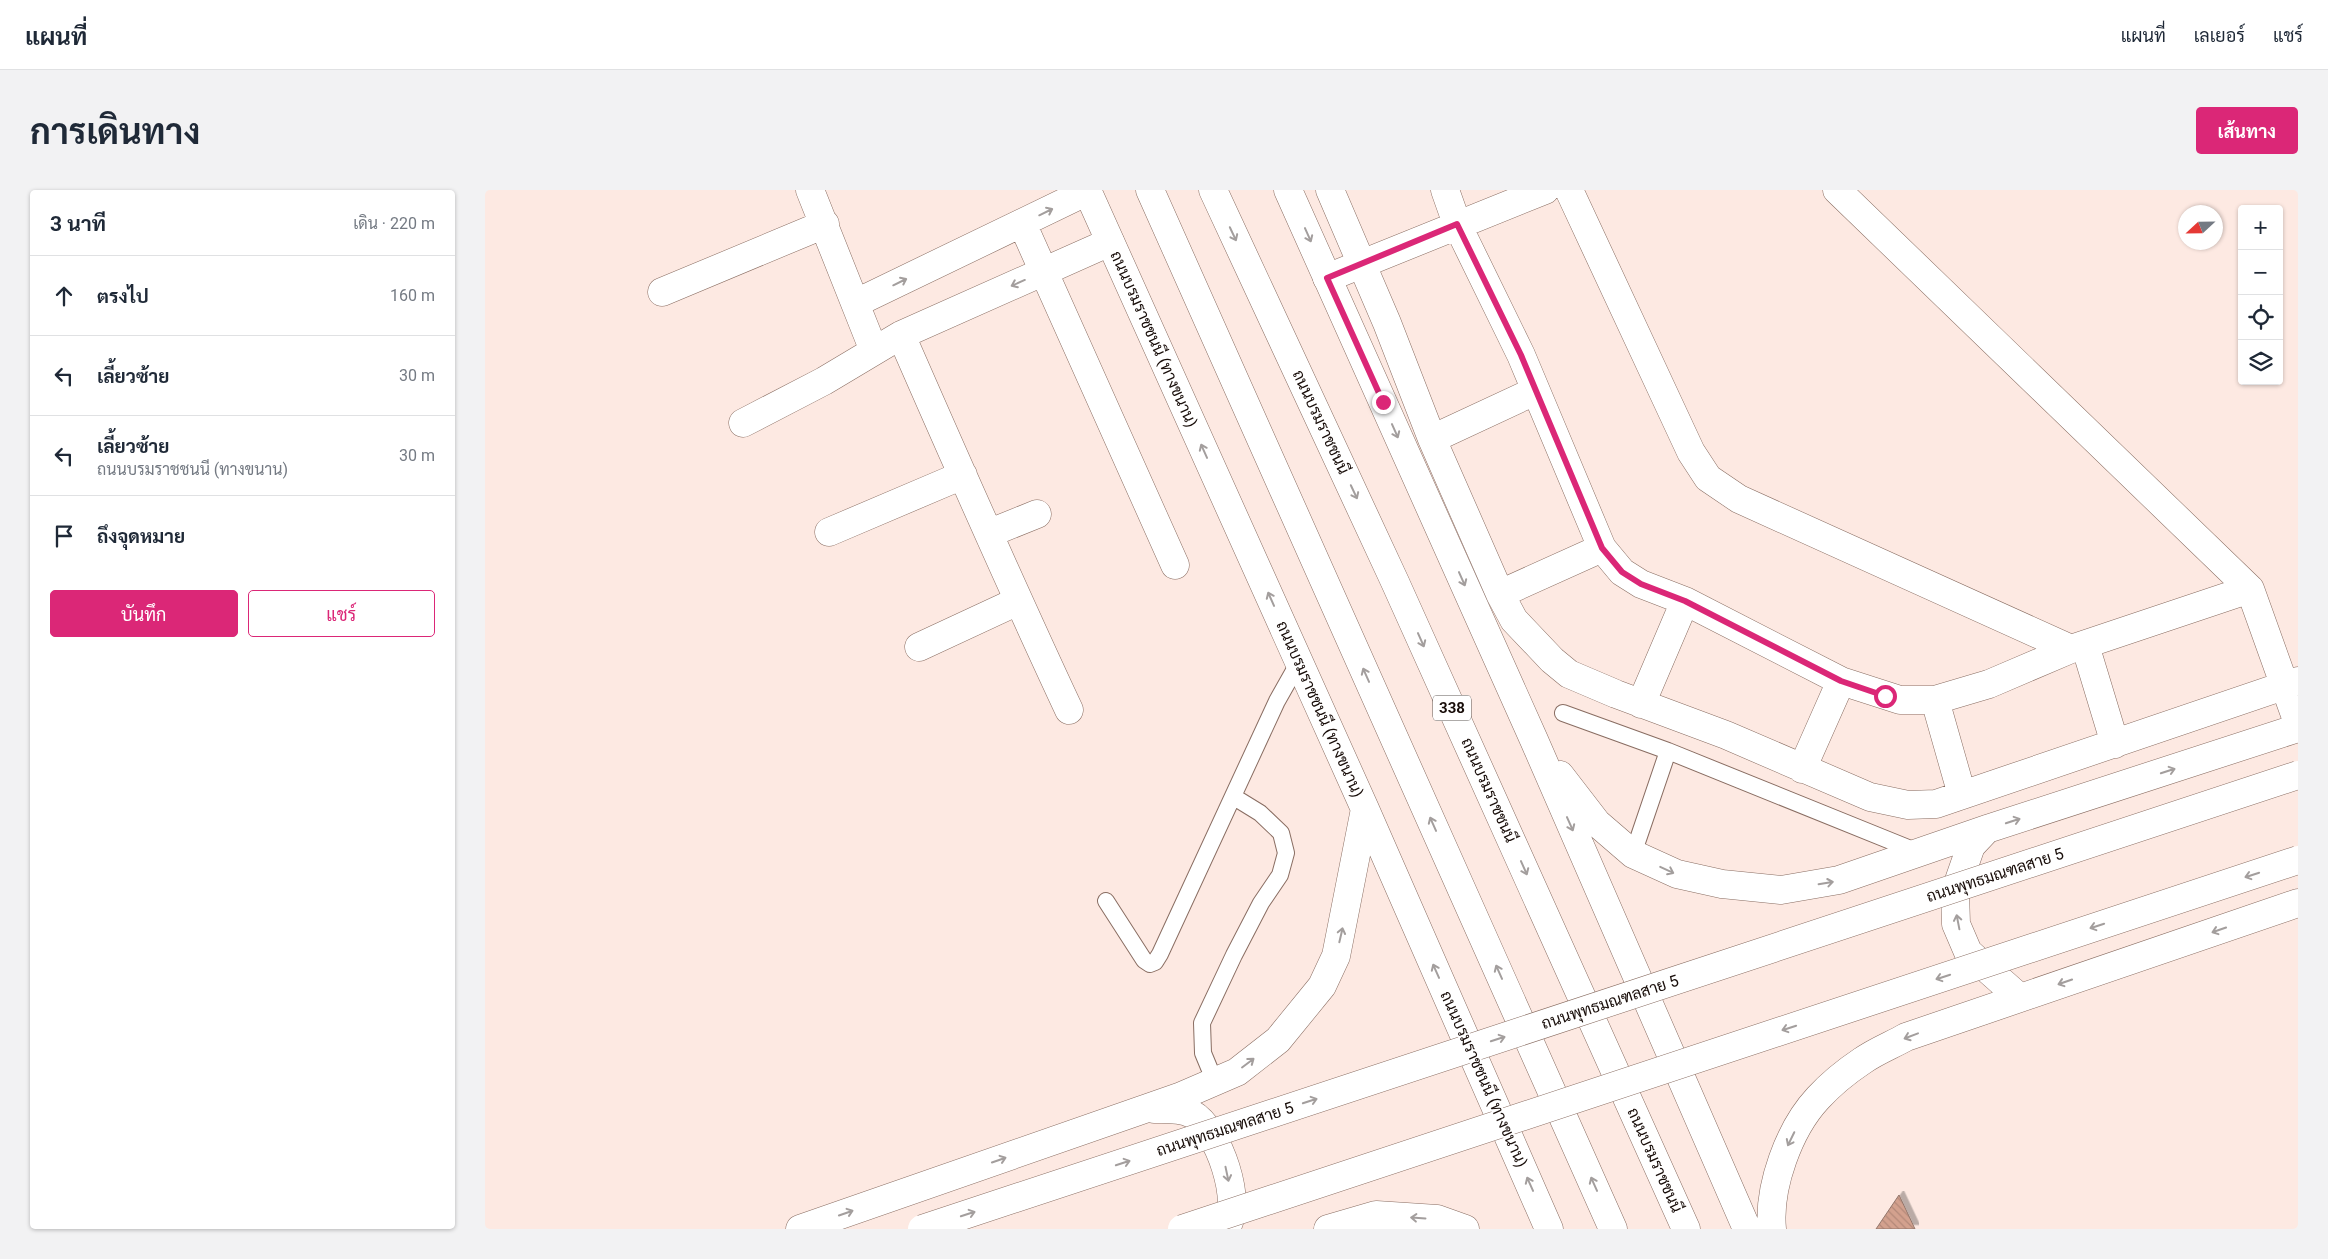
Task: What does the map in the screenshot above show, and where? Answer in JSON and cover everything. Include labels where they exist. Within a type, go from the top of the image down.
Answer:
[{"type":"main road","points":[[810,190],[874,351]]},
{"type":"main road","points":[[1150,190],[1613,1229]]},
{"type":"main road","name":"ถนนบรมราชชนนี","points":[[1213,190],[1395,582],[1686,1229]]},
{"type":"main road","points":[[1288,190],[1534,740],[1747,1229]]},
{"type":"main road","points":[[1330,190],[1387,323],[1432,439],[1500,594],[1515,620],[1552,660],[1569,674],[1641,704],[1726,735],[1869,797],[1908,805],[1936,804],[2291,684]]},
{"type":"main road","points":[[1445,190],[1457,224],[1521,355],[1602,548],[1622,572],[1641,584],[1685,601],[1841,681],[1900,700],[1935,700],[1989,684],[2078,647],[2250,589]]},
{"type":"main road","points":[[1327,278],[1545,190]]},
{"type":"main road","points":[[1569,190],[1672,416],[1691,452],[1708,478],[1739,499],[2078,647],[2115,744]]},
{"type":"main road","points":[[1837,190],[2250,589],[2291,684],[2298,723]]},
{"type":"main road","points":[[856,304],[1087,191]]},
{"type":"main road","name":"ถนนบรมราชชนนี (ทางขนาน)","points":[[1087,191],[1365,808],[1549,1229]]},
{"type":"main road","points":[[662,292],[825,224]]},
{"type":"main road","points":[[1022,224],[1175,565]]},
{"type":"main road","points":[[743,423],[824,381],[901,335],[1110,242]]},
{"type":"main road","points":[[901,335],[1018,601],[1069,710]]},
{"type":"main road","points":[[1432,439],[1535,391]]},
{"type":"main road","points":[[829,532],[963,474]]},
{"type":"main road","points":[[990,534],[1037,514]]},
{"type":"main road","points":[[1500,594],[1602,548]]},
{"type":"main road","points":[[919,647],[1018,601]]},
{"type":"main road","points":[[1641,704],[1685,601]]},
{"type":"main road","points":[[1802,769],[1841,681]]},
{"type":"main road","points":[[1935,700],[1962,795]]},
{"type":"main road","points":[[1534,740],[1597,823],[1633,854],[1677,874],[1722,884],[1781,890],[1839,880],[1987,829],[2298,728]]},
{"type":"main road","name":"ถนนพุทธมณฑลสาย 5","points":[[922,1229],[2298,775]]},
{"type":"main road","points":[[800,1229],[1145,1109],[1237,1072],[1278,1040],[1321,986],[1336,956],[1365,808]]},
{"type":"main road","points":[[1987,829],[1971,846],[1955,892],[1956,924],[1968,952],[2020,998]]},
{"type":"main road","points":[[1182,1229],[2298,860]]},
{"type":"main road","points":[[1773,1229],[1771,1215],[1777,1175],[1792,1136],[1817,1098],[1862,1060],[1906,1037],[2298,903]]},
{"type":"main road","points":[[1145,1109],[1178,1109],[1193,1114],[1215,1139],[1225,1163],[1232,1195],[1230,1224],[1225,1229]]},
{"type":"main road","points":[[1328,1229],[1376,1215],[1437,1219],[1465,1229]]},
{"type":"lane","points":[[1106,901],[1144,960],[1149,964],[1155,962],[1161,954],[1277,701],[1299,662]]},
{"type":"lane","points":[[1563,712],[1668,751],[1920,853]]},
{"type":"lane","points":[[1633,854],[1668,751]]},
{"type":"lane","points":[[1215,1082],[1203,1053],[1202,1023],[1261,903],[1280,875],[1286,853],[1281,832],[1260,813],[1234,797]]},
{"type":"building","points":[[1899,1195],[1915,1229],[1876,1229]]},
{"type":"route","points":[[1383,402],[1327,278],[1457,224],[1521,355],[1602,548],[1622,572],[1641,584],[1685,601],[1841,681],[1885,696]]}]
